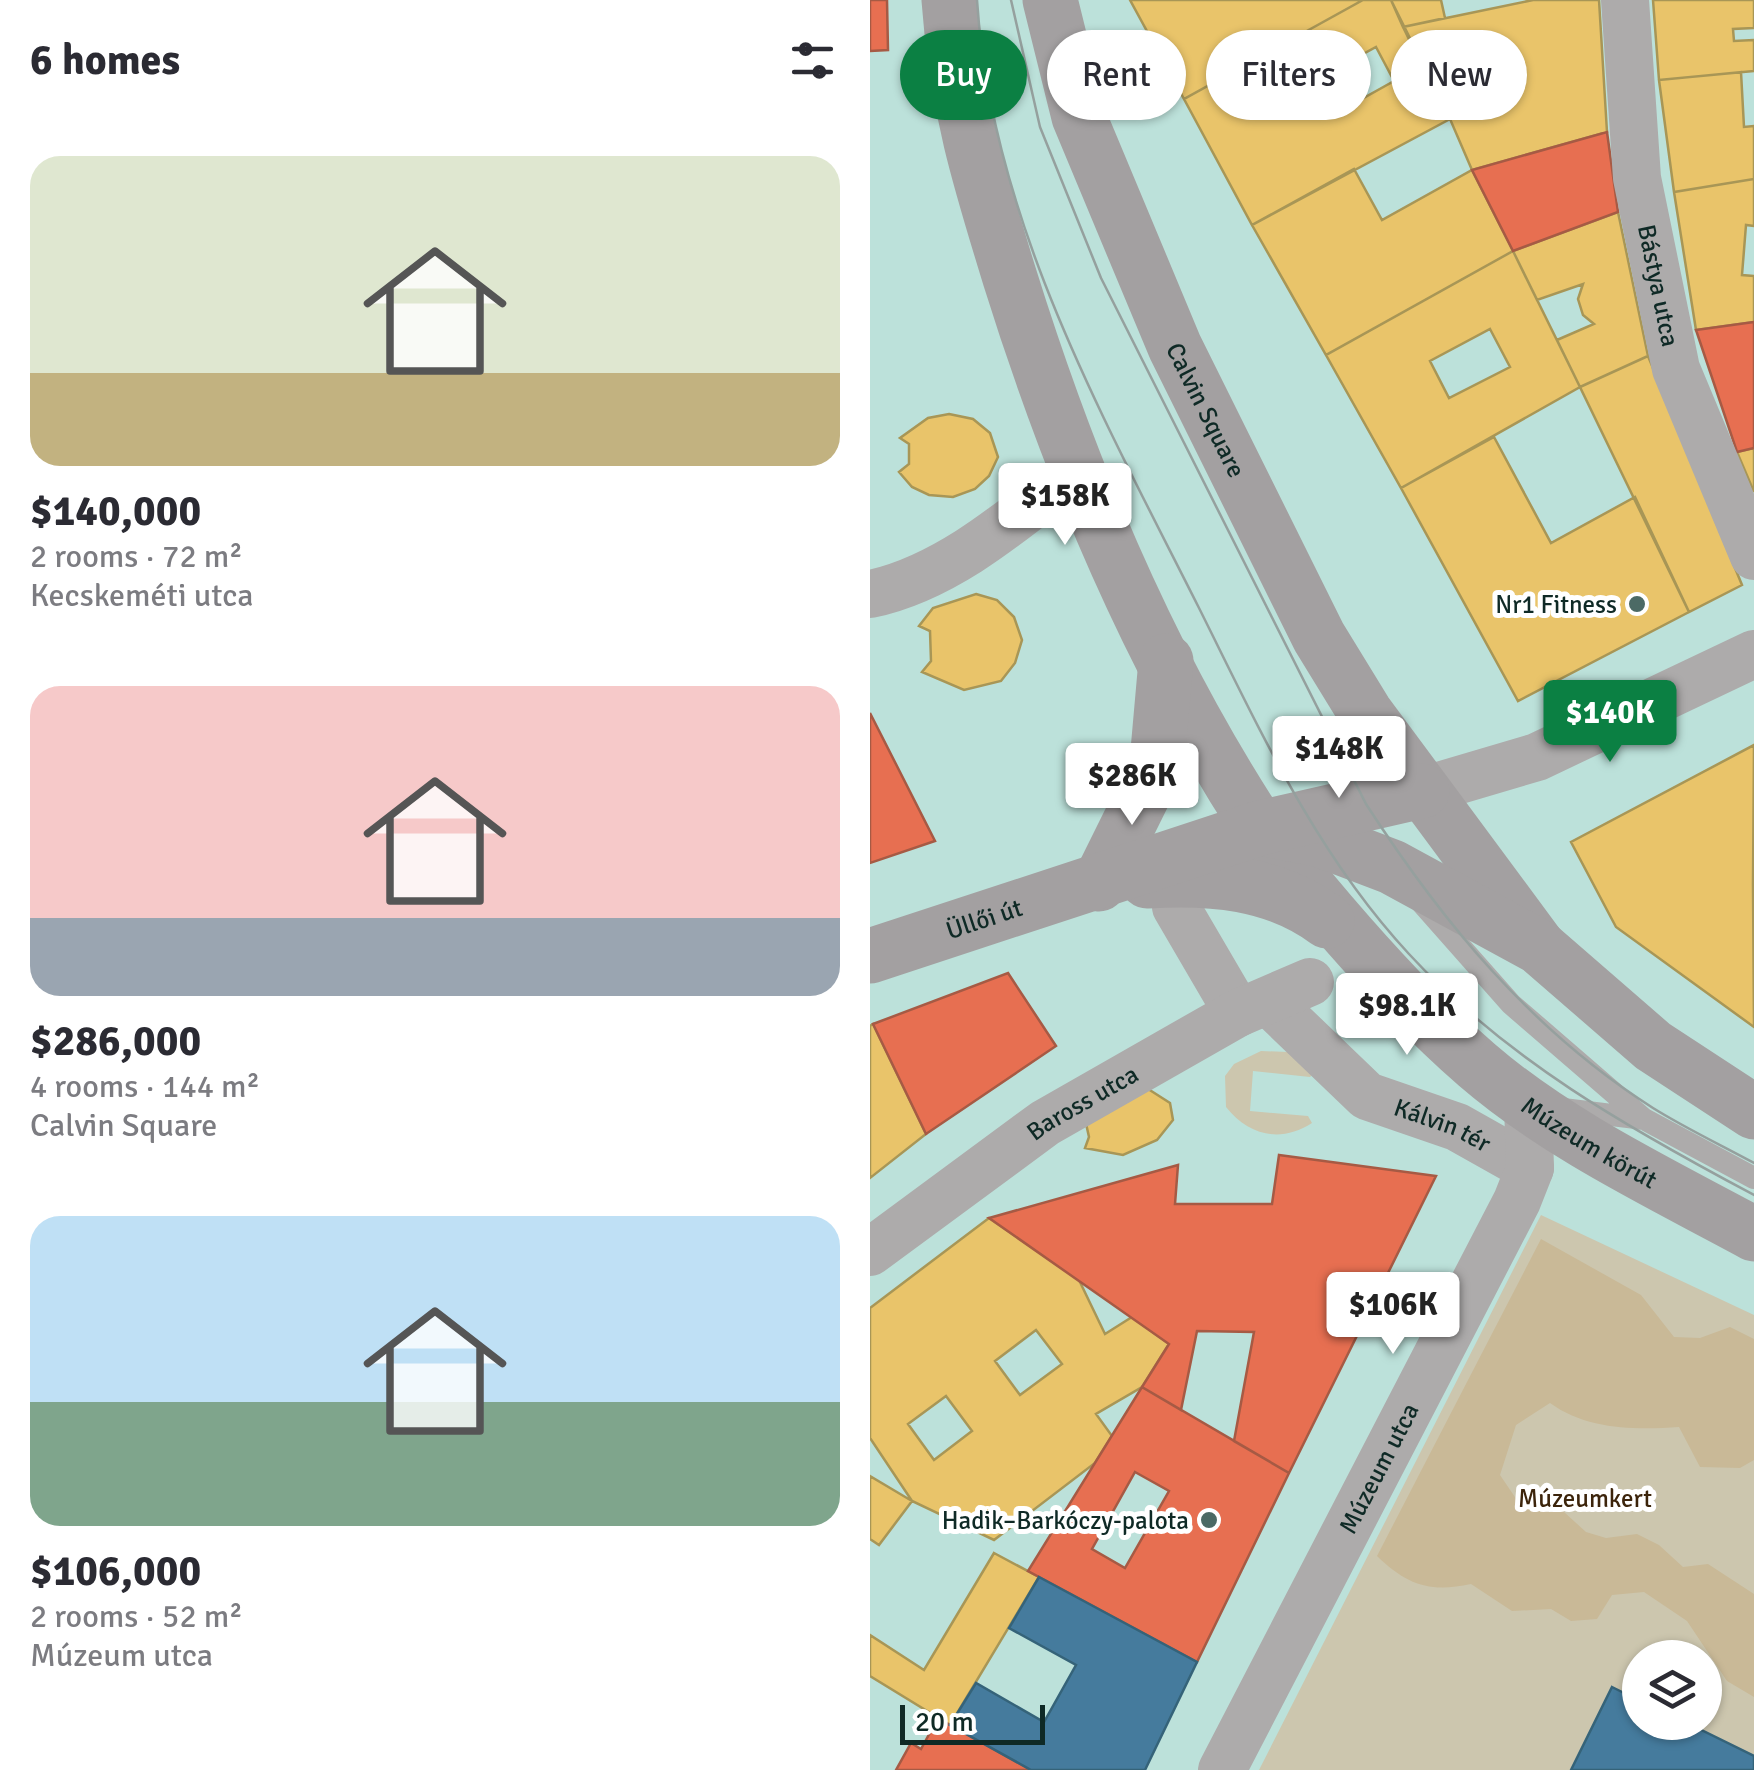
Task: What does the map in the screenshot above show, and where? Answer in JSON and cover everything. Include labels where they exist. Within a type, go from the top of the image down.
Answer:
[{"type":"main road","points":[[949,0],[954,73],[969,146],[1034,354],[1078,468],[1166,660],[1260,828],[1352,940],[1435,1026],[1528,1104]]},
{"type":"main road","name":"Calvin Square","points":[[1050,0],[1079,117],[1174,347],[1319,637],[1364,712],[1539,947]]},
{"type":"main road","points":[[1099,884],[1148,785],[1158,750],[1166,660]]},
{"type":"main road","points":[[1099,884],[1260,828],[1422,791]]},
{"type":"main road","points":[[1260,828],[1321,840],[1392,868],[1539,947],[1653,1046],[1754,1112]]},
{"type":"main road","points":[[1099,884],[1198,878],[1255,886],[1300,901],[1352,940]]},
{"type":"main road","name":"Üllői út","points":[[870,956],[984,916],[1099,884]]},
{"type":"main road","name":"Múzeum körút","points":[[1528,1104],[1754,1234]]},
{"type":"street","name":"Bástya utca","points":[[1625,0],[1637,178],[1676,369],[1754,556]]},
{"type":"street","points":[[870,594],[928,573],[992,535],[1078,468]]},
{"type":"street","points":[[1422,791],[1537,757],[1754,654]]},
{"type":"street","name":"Kálvin tér","points":[[1176,907],[1253,1007],[1368,1096],[1458,1128],[1530,1168]]},
{"type":"street","name":"Baross utca","points":[[870,1252],[1044,1122],[1253,1007],[1310,982]]},
{"type":"street","name":"Múzeum utca","points":[[1222,1770],[1530,1168],[1528,1104]]},
{"type":"lane","name":"Múzeum körút","points":[[1392,868],[1511,1004],[1644,1119],[1754,1178]]},
{"type":"lane","name":"Múzeum körút","points":[[1528,1104],[1644,1119]]},
{"type":"green space","points":[[1261,1051],[1288,1052],[1315,1072],[1310,1077],[1253,1071],[1250,1111],[1308,1116],[1312,1123],[1289,1133],[1266,1133],[1245,1125],[1226,1107],[1225,1076],[1234,1064]]},
{"type":"green space","name":"Múzeumkert","points":[[1541,1215],[1754,1315],[1754,1756],[1721,1740],[1722,1640],[1622,1640],[1622,1692],[1612,1687],[1571,1770],[1259,1770]]},
{"type":"shaded area","points":[[1541,1239],[1641,1295],[1674,1337],[1700,1338],[1730,1327],[1754,1339],[1754,1460],[1740,1468],[1700,1467],[1679,1427],[1629,1428],[1596,1423],[1550,1403],[1516,1425],[1500,1475],[1521,1506],[1553,1502],[1586,1532],[1606,1538],[1637,1534],[1659,1545],[1683,1567],[1708,1564],[1754,1594],[1754,1697],[1727,1681],[1722,1674],[1722,1640],[1700,1640],[1687,1621],[1644,1592],[1612,1595],[1597,1619],[1571,1621],[1551,1609],[1512,1611],[1471,1584],[1443,1588],[1420,1584],[1399,1574],[1377,1556]]},
{"type":"building: Homes","points":[[1130,0],[1363,0],[1309,30],[1206,30],[1206,87],[1186,98],[1186,30],[1146,30]]},
{"type":"building: Homes","points":[[1363,0],[1391,0],[1406,30],[1391,30],[1391,75],[1376,47],[1371,50],[1371,30],[1309,30]]},
{"type":"building: Homes","points":[[1391,0],[1441,0],[1445,18],[1403,27]]},
{"type":"building: Homes","points":[[1533,0],[1599,0],[1607,132],[1472,170],[1450,120],[1527,120],[1527,30],[1403,27]]},
{"type":"building: Homes","points":[[1653,0],[1754,0],[1754,28],[1733,29],[1734,41],[1754,40],[1754,71],[1659,80]]},
{"type":"building: Homes","points":[[1741,72],[1744,127],[1754,126],[1754,179],[1674,192],[1659,80]]},
{"type":"building: Homes","points":[[1391,83],[1391,120],[1448,120],[1252,225],[1186,103],[1186,98],[1206,87],[1206,120],[1371,120],[1371,94]]},
{"type":"building: Homes","points":[[1354,169],[1382,220],[1472,170],[1513,251],[1326,355],[1252,225]]},
{"type":"building: Homes","points":[[1754,179],[1754,226],[1746,225],[1742,275],[1754,276],[1754,322],[1696,330],[1674,192]]},
{"type":"building: Homes","points":[[1618,212],[1648,356],[1580,387],[1557,340],[1594,324],[1583,315],[1578,299],[1583,284],[1537,300],[1513,251]]},
{"type":"building: Homes","points":[[1513,251],[1580,387],[1401,488],[1326,355]],"holes":[[[1490,329],[1510,367],[1449,398],[1430,361]]]},
{"type":"building: Homes","points":[[1648,356],[1742,585],[1689,612],[1580,387]]},
{"type":"building: Homes","points":[[949,414],[973,419],[990,433],[998,457],[989,476],[975,489],[953,497],[929,495],[912,487],[899,472],[909,464],[909,444],[900,438],[928,418]]},
{"type":"building: Homes","points":[[1494,437],[1551,543],[1635,497],[1689,612],[1518,701],[1401,488]]},
{"type":"building: Homes","points":[[1754,448],[1754,492],[1737,452]]},
{"type":"building: Homes","points":[[976,594],[997,600],[1014,617],[1022,640],[1015,663],[1001,681],[964,690],[922,672],[931,661],[930,631],[919,626],[933,608]]},
{"type":"building: Homes","points":[[1754,745],[1754,1027],[1616,927],[1571,842]]},
{"type":"building: Homes","points":[[873,1024],[926,1134],[870,1178],[870,1026]]},
{"type":"building: Homes","points":[[1145,1087],[1170,1103],[1173,1120],[1157,1140],[1123,1155],[1085,1148],[1089,1137],[1085,1119]]},
{"type":"building: Homes","points":[[989,1218],[1079,1280],[1105,1334],[1132,1317],[1169,1344],[1142,1387],[1096,1414],[1112,1436],[1095,1463],[994,1540],[912,1501],[870,1438],[870,1308]],"holes":[[[1036,1330],[1062,1364],[1020,1395],[995,1361]],[[946,1396],[972,1431],[934,1460],[908,1424]]]},
{"type":"building: Homes","points":[[870,1476],[912,1501],[879,1545],[870,1539]]},
{"type":"building: Homes","points":[[994,1553],[1039,1577],[950,1725],[870,1676],[870,1635],[924,1670]]},
{"type":"building: Shops","points":[[870,0],[887,0],[888,50],[870,51]]},
{"type":"building: Shops","points":[[1607,132],[1618,212],[1513,251],[1472,170]]},
{"type":"building: Shops","points":[[1754,322],[1754,448],[1737,452],[1696,330]]},
{"type":"building: Shops","points":[[870,713],[935,841],[870,863]]},
{"type":"building: Shops","points":[[1008,973],[1056,1046],[926,1134],[873,1024]]},
{"type":"building: Shops","points":[[1279,1155],[1436,1176],[1289,1473],[1234,1441],[1254,1332],[1197,1331],[1181,1410],[1142,1387],[1169,1344],[989,1218],[1178,1165],[1175,1204],[1272,1204]]},
{"type":"building: Shops","name":"Hadik–Barkóczy-palota","points":[[1142,1387],[1289,1473],[1197,1662],[1028,1571]],"holes":[[[1135,1472],[1169,1491],[1125,1568],[1092,1549]]]},
{"type":"building: Shops","points":[[938,1718],[1031,1770],[896,1770],[911,1743],[921,1749]]},
{"type":"building: Public","points":[[1039,1577],[1197,1662],[1145,1770],[1031,1770],[950,1725],[976,1683],[1044,1722],[1076,1665],[1009,1628]]},
{"type":"building: Public","points":[[1612,1687],[1622,1692],[1622,1740],[1722,1740],[1754,1756],[1754,1770],[1571,1770]]},
{"type":"tram line","points":[[977,0],[987,81],[1004,160],[1057,313],[1125,461],[1243,698],[1317,832],[1375,915],[1409,954],[1487,1027],[1615,1117],[1754,1195]]},
{"type":"tram line","points":[[1011,0],[1040,127],[1101,278],[1366,804],[1426,891],[1529,1009],[1609,1078],[1653,1108],[1754,1163]]},
{"type":"place","name":"Nr1 Fitness","points":[[1637,604]]},
{"type":"place","name":"Hadik–Barkóczy-palota","points":[[1209,1520]]}]
